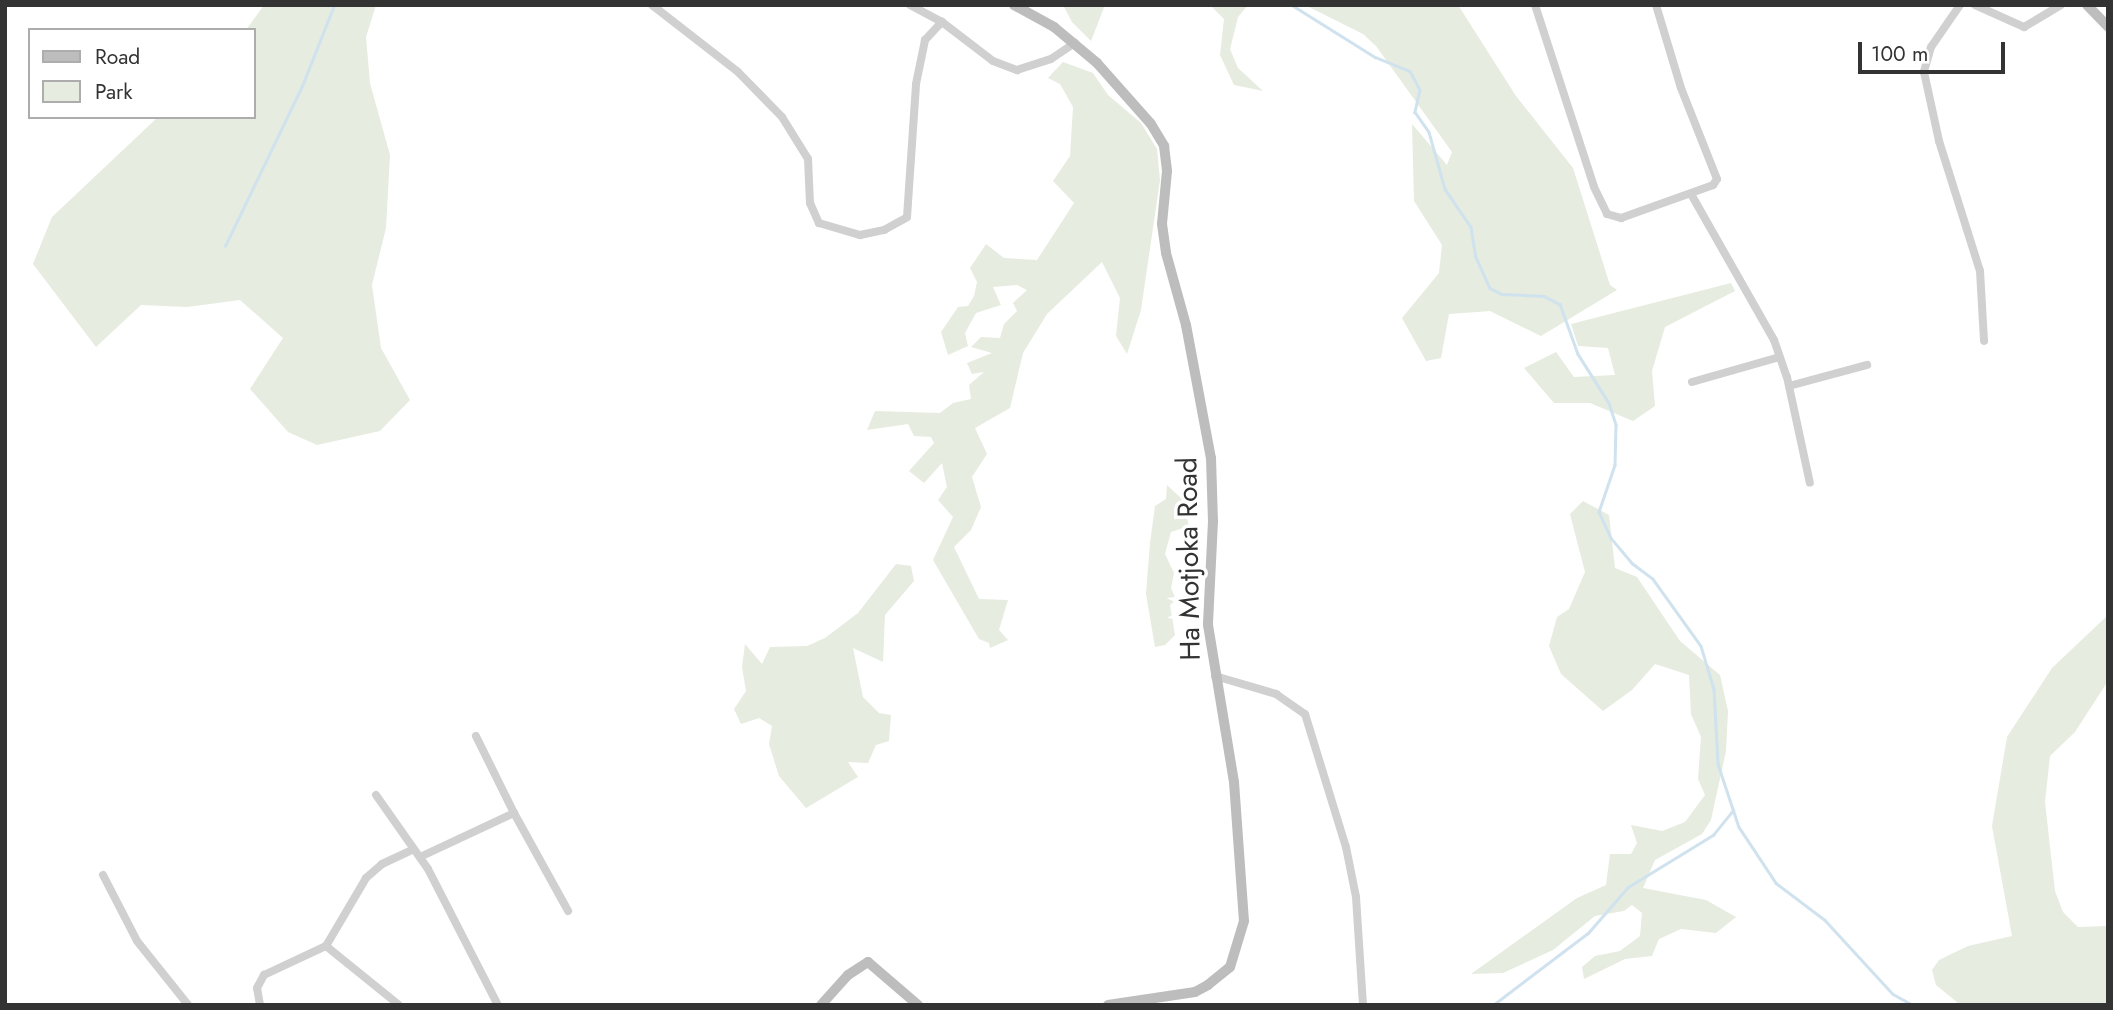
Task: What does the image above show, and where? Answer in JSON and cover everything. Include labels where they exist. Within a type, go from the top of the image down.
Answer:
[{"type":"street","points":[[652,5],[738,72],[782,117],[808,159],[810,203],[819,223],[860,235],[884,230],[907,216],[916,84],[925,40],[942,22]]},
{"type":"street","points":[[910,5],[942,22],[993,61],[1017,70],[1051,59],[1075,43]]},
{"type":"street","name":"Ha Motjoka Road","points":[[1014,5],[1075,43],[1151,124],[1164,146],[1167,171],[1162,224],[1166,253],[1186,325],[1211,458],[1213,522],[1207,596],[1215,676],[1229,746],[1240,845],[1244,921],[1236,952],[1217,979],[1195,992],[1108,1005]]},
{"type":"street","points":[[1535,5],[1594,187],[1607,214],[1621,218],[1713,186],[1717,179],[1681,88],[1656,5]]},
{"type":"street","points":[[1960,5],[1931,47],[1924,72],[1939,141],[1980,271],[1984,341]]},
{"type":"street","points":[[1975,5],[2024,27],[2061,5]]},
{"type":"street","points":[[2087,5],[2108,27]]},
{"type":"street","points":[[1691,194],[1749,291],[1780,357],[1810,483]]},
{"type":"street","points":[[1692,382],[1780,357]]},
{"type":"street","points":[[1789,386],[1867,365]]},
{"type":"street","points":[[1215,676],[1276,694],[1305,714],[1346,848],[1356,897],[1363,1005]]},
{"type":"street","points":[[476,736],[514,813],[568,911]]},
{"type":"street","points":[[376,795],[420,857],[498,1005]]},
{"type":"street","points":[[420,857],[514,813]]},
{"type":"street","points":[[260,1005],[257,988],[264,975],[326,946],[366,878],[382,864],[414,849]]},
{"type":"street","points":[[103,874],[137,941],[188,1005]]},
{"type":"street","points":[[326,946],[398,1005]]},
{"type":"street","points":[[821,1005],[848,975],[868,962],[918,1005]]},
{"type":"green space","points":[[264,5],[376,5],[366,37],[370,83],[390,155],[386,228],[372,285],[381,348],[410,400],[380,431],[317,445],[288,432],[250,389],[283,338],[240,300],[187,307],[141,305],[96,347],[33,264],[52,217],[156,119],[256,119],[256,28],[247,28]]},
{"type":"green space","points":[[1063,5],[1105,5],[1091,41],[1072,22]]},
{"type":"green space","points":[[1210,5],[1248,5],[1238,17],[1230,49],[1238,68],[1263,91],[1234,85],[1220,55],[1224,19]]},
{"type":"green space","points":[[1305,5],[1458,5],[1516,96],[1573,168],[1610,285],[1617,290],[1541,336],[1490,311],[1449,314],[1441,358],[1426,361],[1402,318],[1439,273],[1442,245],[1414,201],[1412,124],[1447,165],[1452,152],[1376,46],[1363,34]]},
{"type":"green space","points":[[1063,62],[1093,73],[1108,95],[1141,123],[1157,149],[1160,180],[1141,310],[1127,354],[1116,336],[1120,298],[1102,262],[1047,314],[1023,353],[1010,408],[975,428],[987,454],[972,477],[981,507],[971,530],[954,547],[979,599],[1008,600],[999,630],[1008,640],[990,648],[989,643],[979,639],[933,560],[953,517],[938,500],[947,487],[942,463],[924,483],[909,471],[934,443],[931,437],[914,436],[908,424],[867,430],[875,411],[940,413],[953,403],[971,399],[969,385],[984,372],[972,374],[967,363],[992,353],[971,347],[981,337],[1000,338],[1004,324],[1017,311],[1013,303],[1027,290],[1017,285],[993,287],[1001,305],[976,313],[965,333],[968,346],[948,355],[941,332],[958,307],[968,306],[974,296],[977,282],[970,268],[986,244],[1004,258],[1037,260],[1074,203],[1053,181],[1070,156],[1073,107],[1060,84],[1048,78]]},
{"type":"green space","points":[[1731,283],[1735,291],[1665,327],[1652,371],[1655,406],[1633,421],[1590,403],[1554,403],[1524,368],[1556,352],[1574,377],[1615,375],[1608,348],[1578,346],[1571,324]]},
{"type":"green space","points":[[1167,485],[1182,499],[1189,526],[1171,532],[1165,554],[1174,573],[1171,588],[1176,600],[1170,605],[1175,635],[1165,645],[1155,647],[1146,594],[1155,506],[1166,499]]},
{"type":"green space","points":[[1583,501],[1609,515],[1615,568],[1637,577],[1680,641],[1720,675],[1728,711],[1726,751],[1711,820],[1702,834],[1655,860],[1643,888],[1706,900],[1736,917],[1716,933],[1681,929],[1659,939],[1652,956],[1625,959],[1584,979],[1582,967],[1595,956],[1620,951],[1640,936],[1642,913],[1632,905],[1624,911],[1595,916],[1553,950],[1503,973],[1471,974],[1577,898],[1606,885],[1610,854],[1631,854],[1637,843],[1631,825],[1662,831],[1685,822],[1705,795],[1698,779],[1701,737],[1691,714],[1689,675],[1655,664],[1632,690],[1603,711],[1561,674],[1549,646],[1557,617],[1569,609],[1585,572],[1570,514]]},
{"type":"green space","points":[[896,564],[911,566],[914,581],[885,615],[883,662],[853,648],[863,697],[879,713],[891,715],[889,741],[876,745],[868,763],[848,762],[858,777],[806,808],[779,776],[769,744],[772,726],[759,718],[741,724],[734,709],[746,691],[742,667],[745,644],[762,664],[770,647],[807,646],[825,638],[858,613]]},
{"type":"green space","points":[[2108,615],[2108,681],[2075,732],[2050,756],[2045,802],[2055,891],[2063,912],[2078,927],[2108,926],[2108,1005],[1958,1003],[1936,985],[1932,970],[1939,960],[1968,946],[2012,936],[1992,826],[2007,737],[2052,668]]},
{"type":"waterway","points":[[225,246],[302,86],[334,5]]},
{"type":"waterway","points":[[1292,5],[1375,57],[1410,71],[1420,90],[1415,112],[1429,132],[1445,189],[1471,227],[1476,257],[1490,288],[1502,294],[1544,296],[1560,304],[1578,354],[1609,403],[1616,425],[1615,465],[1599,512],[1611,538],[1632,563],[1653,579],[1701,646],[1714,689],[1718,764],[1739,827],[1776,883],[1825,920],[1893,994],[1913,1005]]},
{"type":"waterway","points":[[1493,1005],[1588,933],[1628,887],[1713,835],[1733,810]]}]
